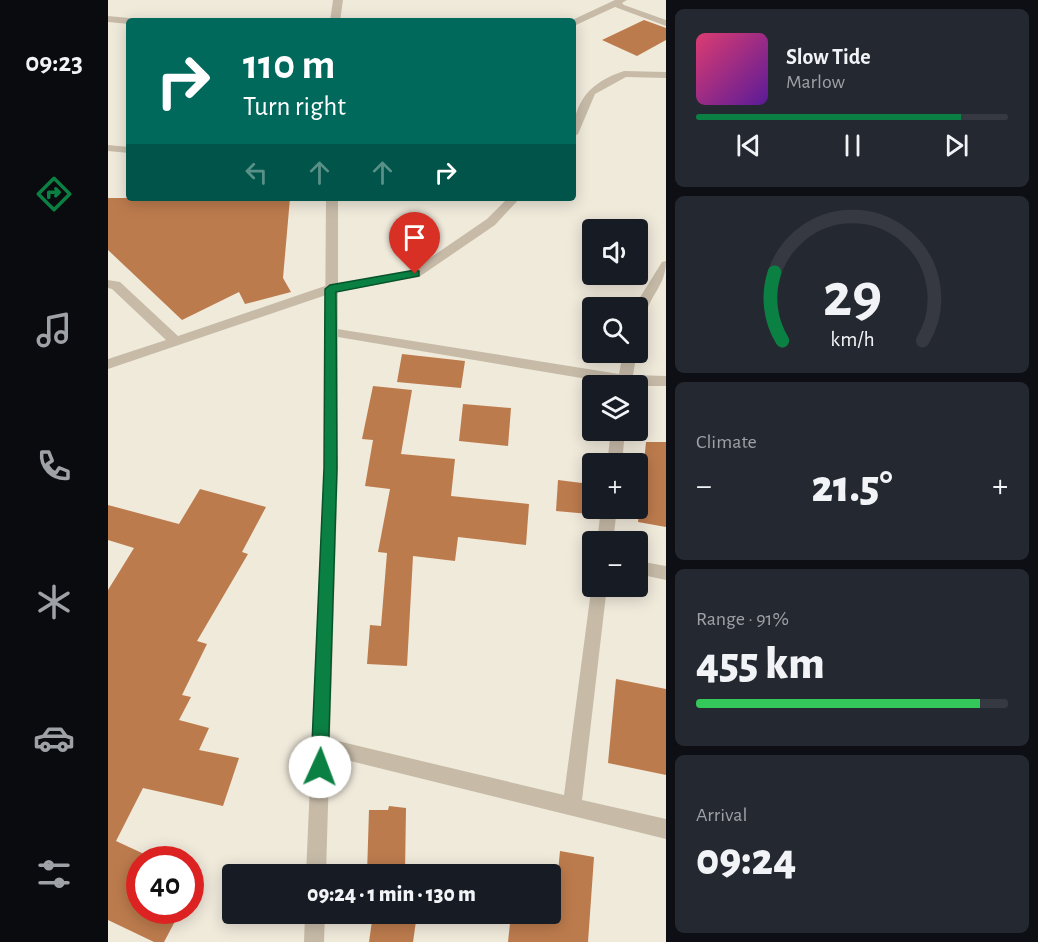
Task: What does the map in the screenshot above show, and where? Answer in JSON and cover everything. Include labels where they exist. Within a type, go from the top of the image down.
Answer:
[{"type":"street","points":[[335,18],[338,0]]},
{"type":"street","points":[[576,22],[620,2],[621,7],[666,23]]},
{"type":"street","points":[[108,19],[126,21]]},
{"type":"street","points":[[576,127],[591,92],[624,74],[666,75]]},
{"type":"street","points":[[108,147],[126,150]]},
{"type":"street","points":[[316,864],[331,468],[332,201]]},
{"type":"street","points":[[108,364],[330,289],[415,274],[491,222],[511,201]]},
{"type":"street","points":[[647,297],[666,265]]},
{"type":"street","points":[[108,284],[116,285],[175,341]]},
{"type":"street","points":[[331,332],[583,375]]},
{"type":"street","points":[[648,381],[666,381]]},
{"type":"street","points":[[648,570],[666,573]]},
{"type":"street","points":[[572,806],[598,597]]},
{"type":"street","points":[[321,746],[666,829]]},
{"type":"street","points":[[314,942],[315,924]]},
{"type":"building","points":[[644,20],[666,28],[666,40],[637,56],[602,40]]},
{"type":"building","points":[[108,198],[126,198],[126,201],[290,201],[283,278],[291,292],[245,304],[239,292],[182,320],[108,250]]},
{"type":"building","points":[[402,354],[465,361],[461,388],[397,382]]},
{"type":"building","points":[[373,386],[412,390],[401,454],[455,459],[451,496],[529,504],[526,545],[458,537],[455,561],[413,556],[407,666],[367,664],[370,625],[381,626],[387,553],[378,552],[390,489],[365,486],[373,440],[362,439]]},
{"type":"building","points":[[463,404],[511,408],[508,446],[459,441]]},
{"type":"building","points":[[646,442],[666,442],[666,527],[638,522],[638,519],[648,519],[648,453],[645,453]]},
{"type":"building","points":[[558,480],[582,483],[582,513],[556,511]]},
{"type":"building","points":[[200,489],[266,507],[242,552],[248,554],[197,641],[207,644],[182,695],[191,697],[179,720],[209,728],[199,750],[239,758],[223,806],[143,788],[116,841],[127,846],[126,924],[174,924],[164,942],[154,942],[108,920],[108,590],[134,548],[108,540],[108,505],[179,524]]},
{"type":"building","points":[[616,679],[666,689],[666,775],[608,763]]},
{"type":"building","points":[[389,806],[406,808],[405,864],[367,864],[369,810],[388,810]]},
{"type":"building","points":[[560,851],[594,857],[588,942],[508,942],[510,924],[561,924],[561,864],[559,864]]},
{"type":"building","points":[[372,924],[416,924],[413,942],[369,942]]},
{"type":"route","points":[[320,767],[331,468],[330,289],[415,274]]}]
